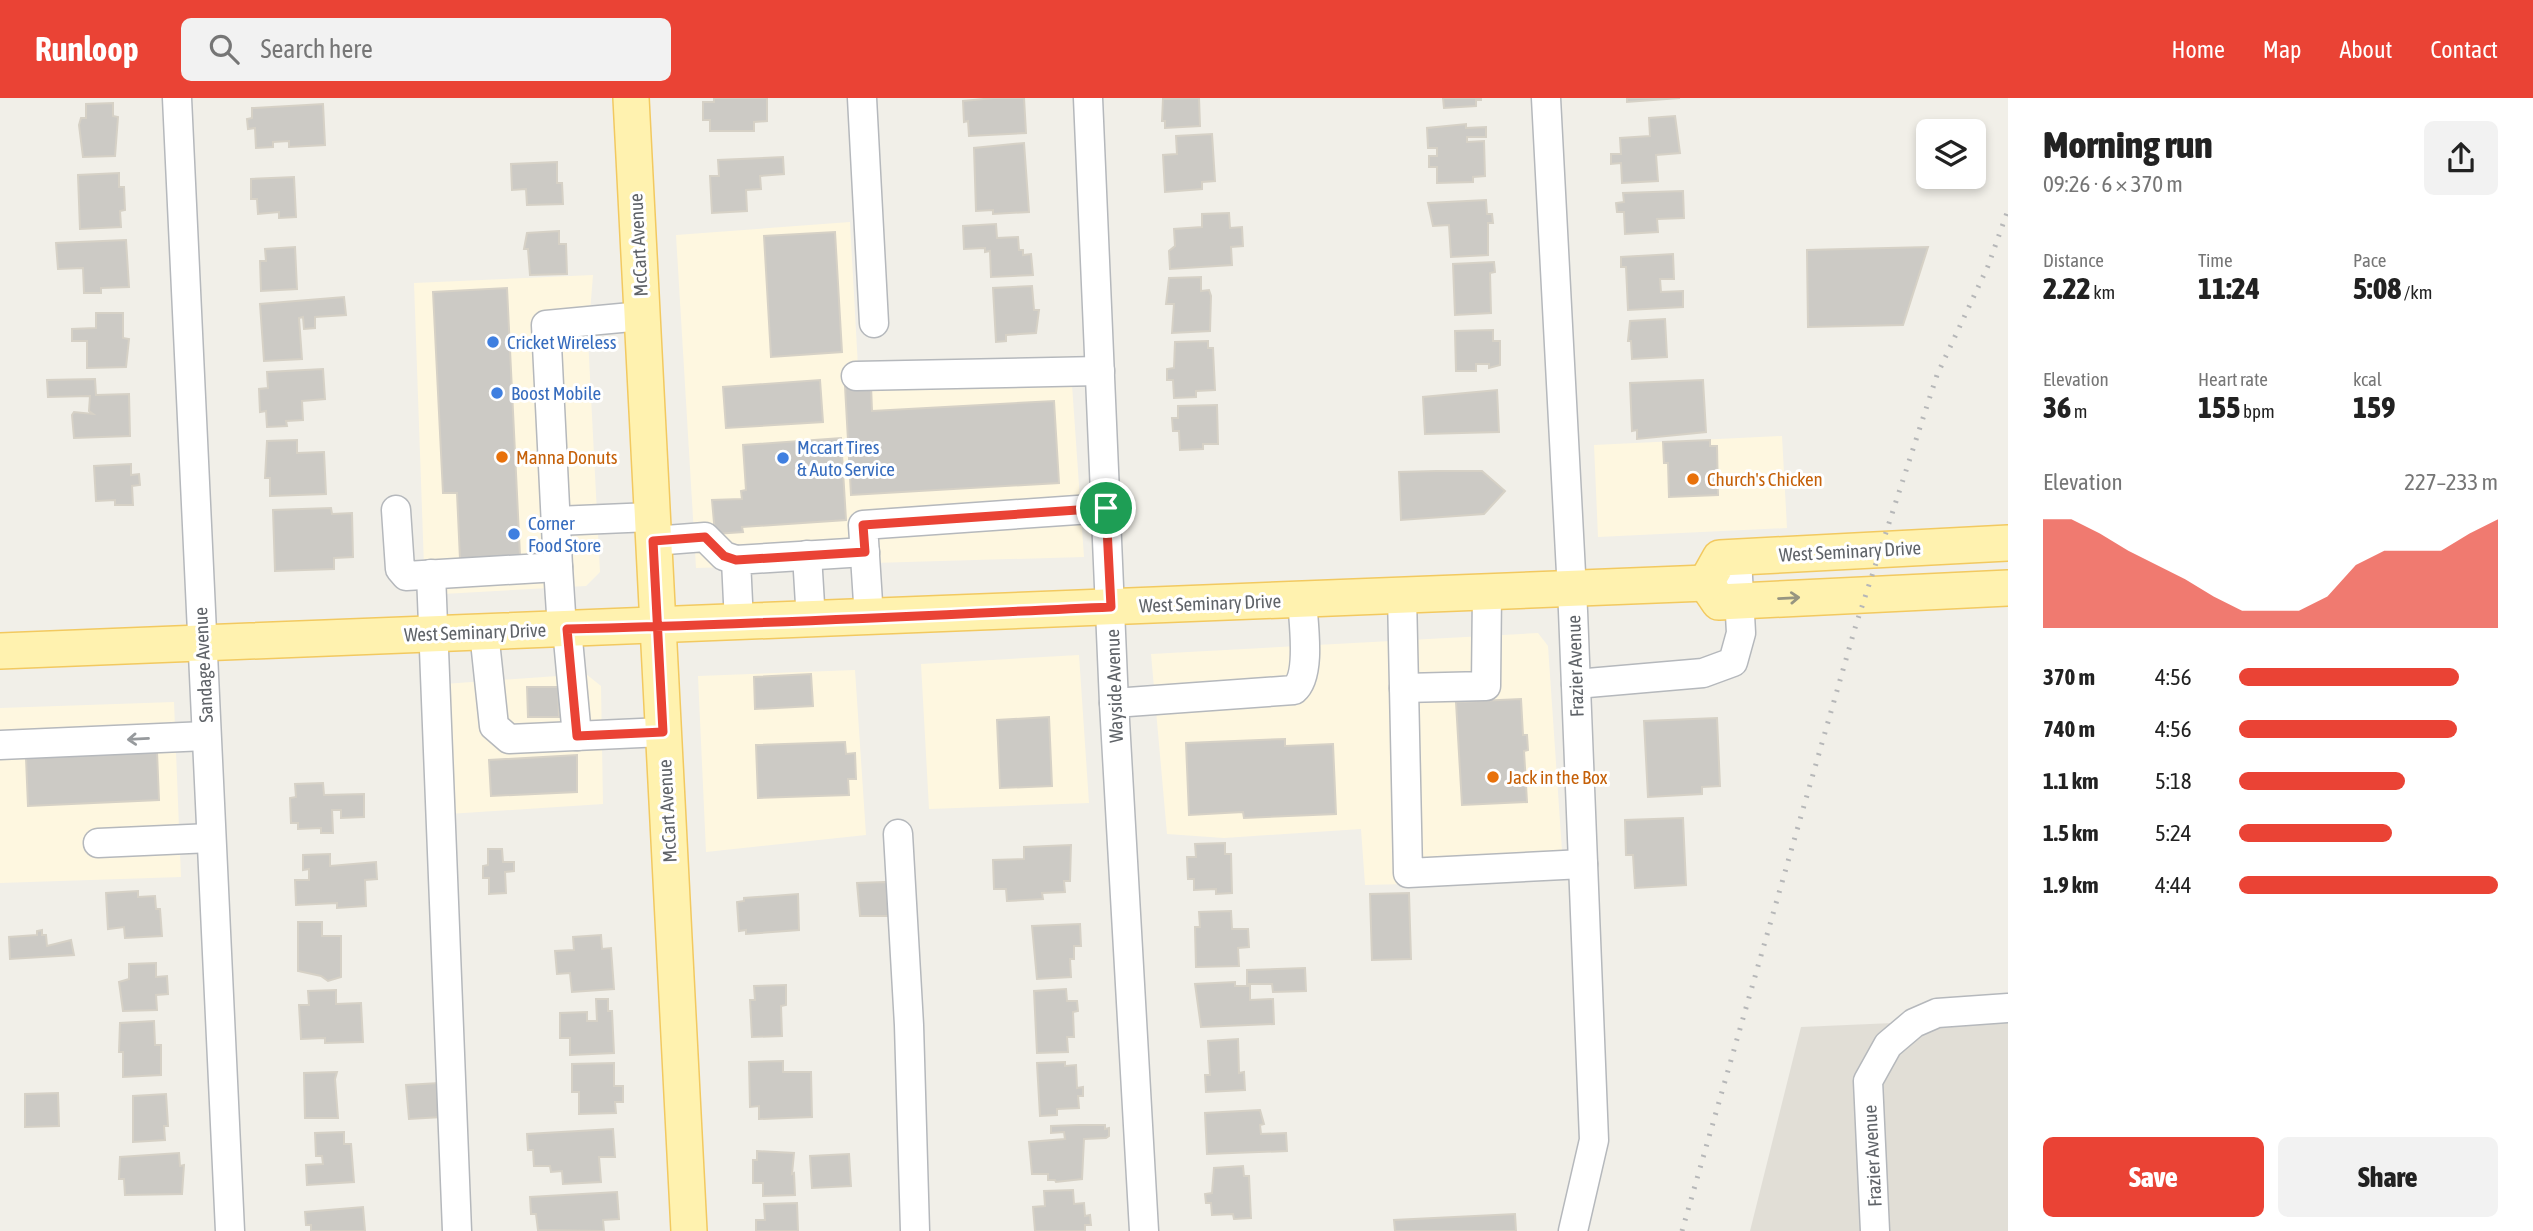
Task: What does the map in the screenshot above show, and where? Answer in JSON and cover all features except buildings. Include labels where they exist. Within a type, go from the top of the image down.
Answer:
[{"type":"main road","name":"McCart Avenue","points":[[631,98],[689,1231]]},
{"type":"main road","name":"West Seminary Drive","points":[[0,652],[1706,583],[1720,558],[2008,543]]},
{"type":"main road","points":[[1706,583],[1718,602],[2008,588]]},
{"type":"street","name":"Sandage Avenue","points":[[177,98],[230,1231]]},
{"type":"street","points":[[862,98],[874,323]]},
{"type":"street","name":"Wayside Avenue","points":[[1088,98],[1114,703],[1144,1231]]},
{"type":"street","name":"Frazier Avenue","points":[[1546,98],[1576,684],[1594,1140],[1573,1231]]},
{"type":"street","points":[[577,736],[558,567],[545,324],[642,316]]},
{"type":"street","points":[[856,376],[1100,371]]},
{"type":"street","points":[[869,618],[863,525],[1106,508]]},
{"type":"street","points":[[396,510],[401,574],[558,567]]},
{"type":"street","points":[[556,521],[652,529],[705,537],[724,556],[736,560],[865,552]]},
{"type":"street","points":[[807,555],[811,621]]},
{"type":"street","points":[[1576,684],[1703,673],[1733,662],[1741,633],[1737,558]]},
{"type":"street","points":[[736,560],[739,623]]},
{"type":"street","points":[[431,574],[457,1231]]},
{"type":"street","points":[[1404,688],[1486,686],[1487,592]]},
{"type":"street","points":[[1402,595],[1408,873],[1583,864]]},
{"type":"street","points":[[1114,703],[1294,690],[1301,682],[1305,668],[1302,599]]},
{"type":"street","points":[[484,632],[494,726],[509,739],[663,732]]},
{"type":"street","points":[[0,745],[206,736]]},
{"type":"street","points":[[898,834],[909,1025],[915,1231]]},
{"type":"street","points":[[98,843],[211,838]]},
{"type":"street","name":"Frazier Avenue","points":[[1875,1231],[1868,1081],[1888,1045],[1914,1023],[1937,1013],[2008,1008]]},
{"type":"shaded area","points":[[850,222],[858,367],[1070,356],[1084,557],[696,568],[676,235]]},
{"type":"shaded area","points":[[593,275],[588,338],[600,572],[586,586],[425,595],[414,283]]},
{"type":"shaded area","points":[[1782,436],[1787,528],[1598,537],[1594,445]]},
{"type":"shaded area","points":[[1538,633],[1548,646],[1564,880],[1365,885],[1361,829],[1224,838],[1167,834],[1151,654]]},
{"type":"shaded area","points":[[1079,655],[1089,803],[929,809],[921,664]]},
{"type":"shaded area","points":[[855,670],[866,835],[706,852],[698,676]]},
{"type":"shaded area","points":[[586,674],[601,686],[603,804],[448,814],[444,684]]},
{"type":"shaded area","points":[[174,702],[181,877],[0,883],[0,708]]},
{"type":"shaded area","points":[[2008,1018],[2008,1231],[1750,1231],[1801,1027]]},
{"type":"railway","points":[[1682,1231],[1855,628],[1937,375],[1988,266],[2008,210]]},
{"type":"place","name":"Cricket Wireless","points":[[493,342]]},
{"type":"place","name":"Boost Mobile","points":[[497,393]]},
{"type":"place","name":"Manna Donuts","points":[[502,457]]},
{"type":"place","name":"Mccart Tires & Auto Service","points":[[783,458]]},
{"type":"place","name":"Church's Chicken","points":[[1693,479]]},
{"type":"place","name":"Corner Food Store","points":[[514,534]]},
{"type":"place","name":"Jack in the Box","points":[[1493,777]]},
{"type":"route","points":[[1106,508],[863,525],[865,552],[736,560],[724,556],[712,547],[705,537],[653,541],[657,626],[663,732],[577,736],[567,629],[657,626],[694,625],[739,623],[811,621],[1111,607],[1106,508]]}]
